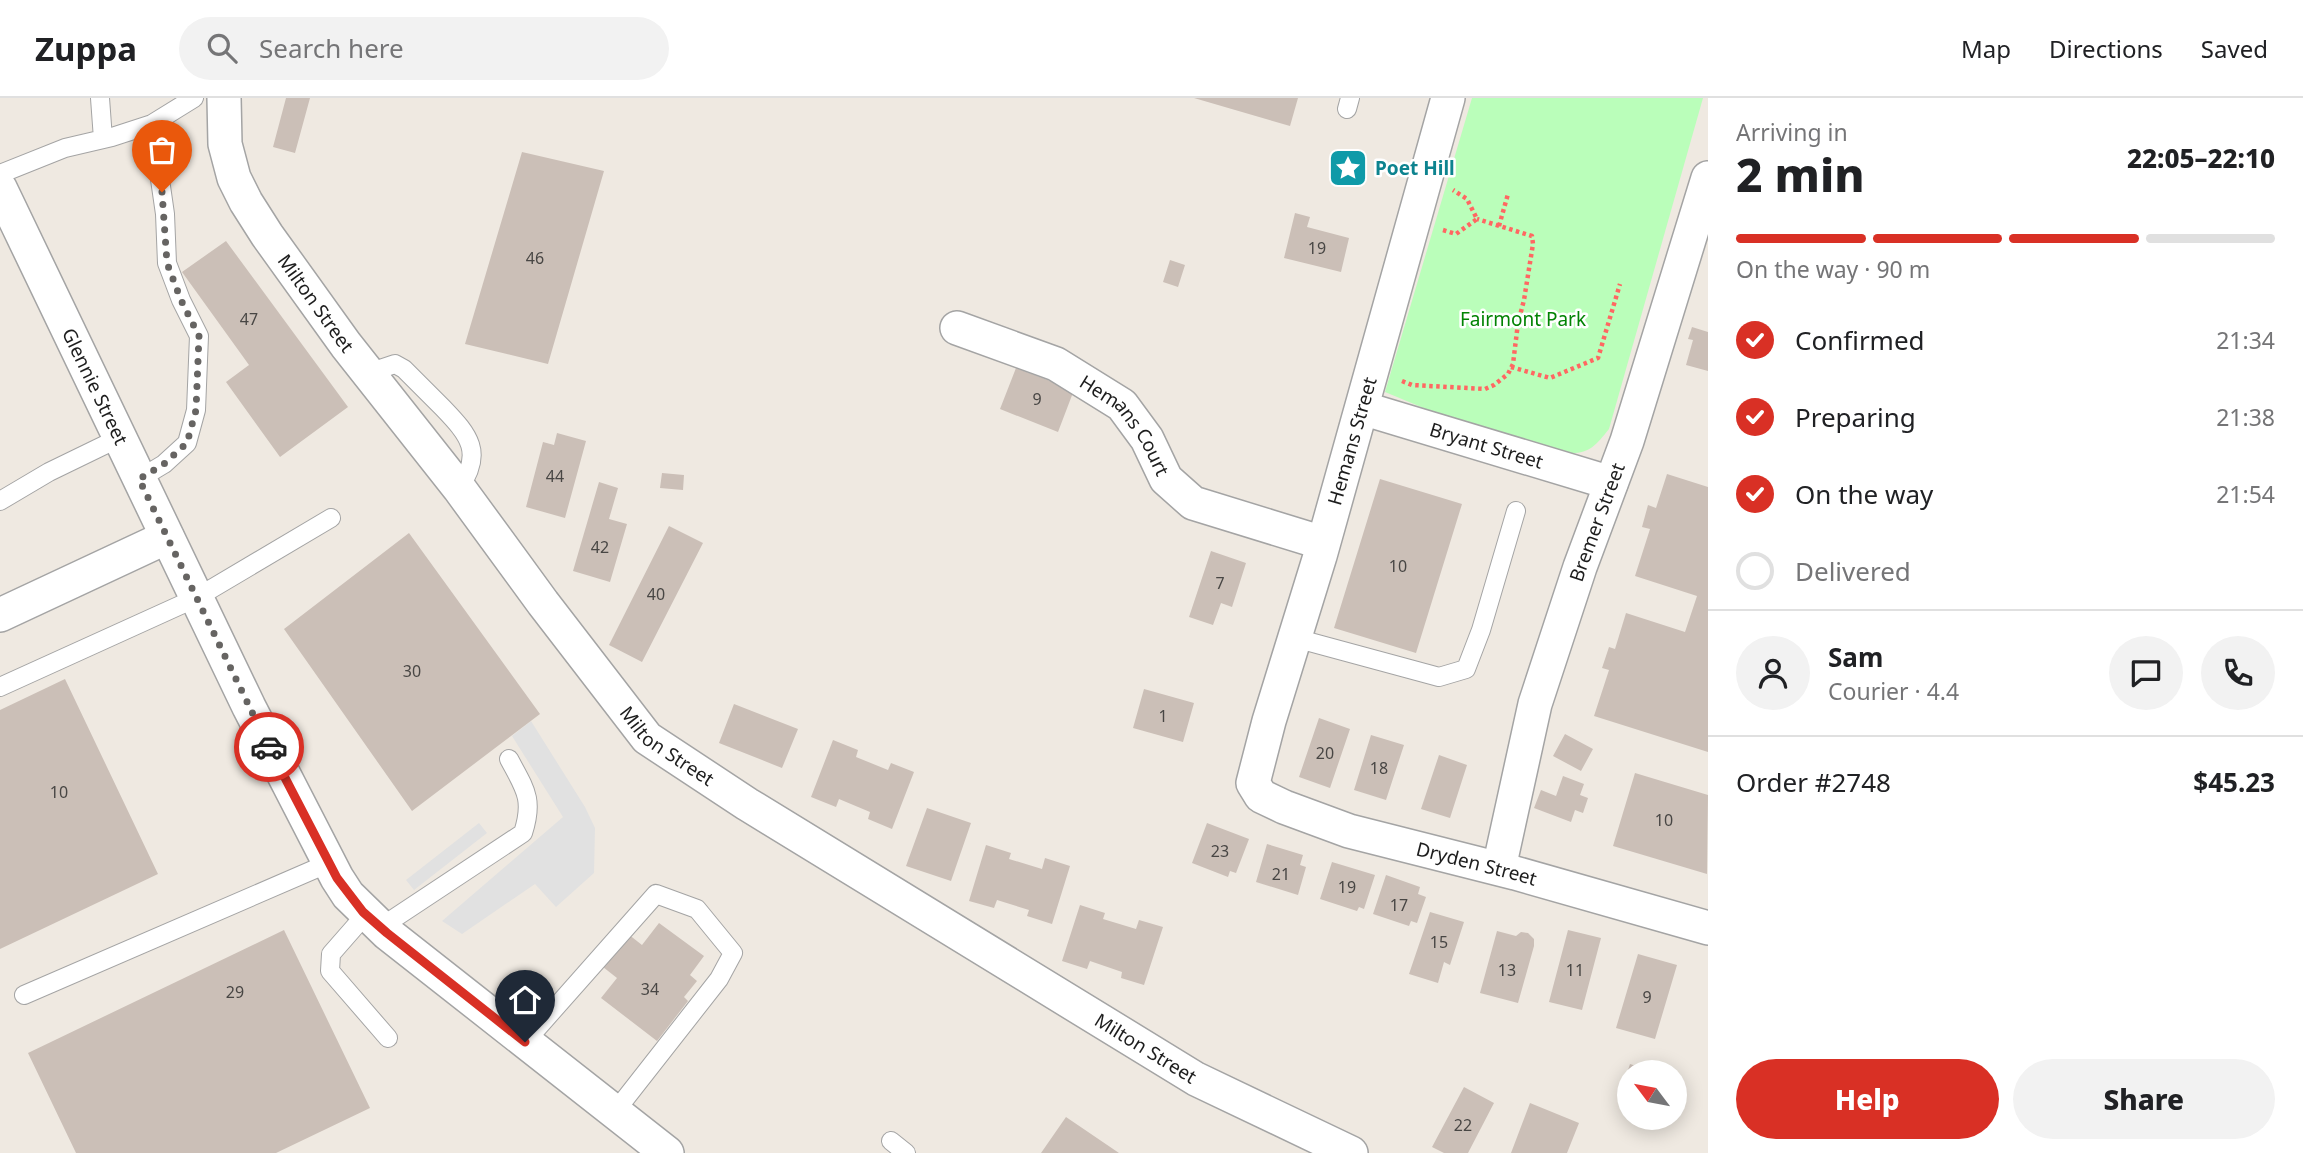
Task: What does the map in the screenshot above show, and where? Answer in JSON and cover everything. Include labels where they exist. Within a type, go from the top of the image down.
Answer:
[{"type":"street","name":"Milton Street","points":[[224,98],[225,144],[234,178],[246,202],[275,246],[368,373],[647,738],[747,804],[1196,1079],[1351,1153]]},
{"type":"street","name":"Hemans Street","points":[[1253,783],[1362,408],[1448,98]]},
{"type":"street","name":"Bremer Street","points":[[1499,869],[1535,704],[1580,566],[1628,442],[1708,178]]},
{"type":"street","name":"Glennie Street","points":[[0,188],[8,223],[119,438],[248,707],[348,895],[374,921],[614,1112],[657,1150]]},
{"type":"street","name":"Hemans Court","points":[[957,328],[1056,364],[1122,405],[1147,439],[1166,479],[1193,503],[1323,543]]},
{"type":"street","name":"Bryant Street","points":[[1362,408],[1611,483]]},
{"type":"street","points":[[0,615],[167,537]]},
{"type":"street","name":"Dryden Street","points":[[1253,783],[1261,796],[1349,831],[1499,869],[1708,928]]},
{"type":"lane","points":[[100,98],[103,139]]},
{"type":"lane","points":[[0,174],[65,148],[152,124],[194,98]]},
{"type":"lane","points":[[139,479],[164,464],[187,443],[196,410],[199,336],[167,263],[165,214],[152,124]]},
{"type":"lane","points":[[0,501],[50,472],[119,438]]},
{"type":"lane","points":[[1295,638],[1439,677],[1465,668],[1481,631],[1516,511]]},
{"type":"lane","points":[[0,687],[196,598],[331,518]]},
{"type":"lane","points":[[388,1038],[330,971],[331,954],[374,921],[523,833],[529,814],[526,790],[509,760]]},
{"type":"lane","points":[[24,995],[329,863]]},
{"type":"lane","points":[[525,1042],[656,894],[697,909],[733,953],[719,979],[614,1112]]},
{"type":"lane","points":[[891,1141],[906,1153]]},
{"type":"path","points":[[1400,381],[1485,389],[1508,374],[1511,367],[1533,244],[1532,236],[1476,219],[1467,199],[1444,186]]},
{"type":"path","points":[[1499,226],[1508,194]]},
{"type":"path","points":[[1432,226],[1456,234],[1476,219]]},
{"type":"path","points":[[1511,367],[1550,378],[1598,358],[1620,284]]},
{"type":"green space","name":"Fairmont Park","points":[[1472,98],[1703,98],[1609,429],[1596,444],[1582,452],[1568,453],[1462,424],[1385,392]]},
{"type":"shaded area","points":[[531,721],[585,807],[595,828],[594,873],[556,907],[535,884],[462,934],[442,921],[563,817],[512,736]]},
{"type":"shaded area","points":[[479,823],[487,833],[414,890],[406,880]]},
{"type":"building","points":[[286,98],[310,98],[295,153],[273,147]]},
{"type":"building","points":[[1194,98],[1298,98],[1290,126]]},
{"type":"building","points":[[522,152],[604,171],[548,364],[465,344]]},
{"type":"building","points":[[1295,213],[1310,217],[1307,227],[1349,238],[1341,272],[1284,258]]},
{"type":"building","points":[[226,241],[348,407],[280,457],[226,382],[249,365],[182,272]]},
{"type":"building","points":[[1170,260],[1185,265],[1178,287],[1163,282]]},
{"type":"building","points":[[1692,327],[1708,332],[1708,371],[1686,365],[1693,340],[1688,339]]},
{"type":"building","points":[[1016,368],[1074,390],[1058,432],[1000,409]]},
{"type":"building","points":[[557,433],[586,441],[565,518],[526,507],[543,442],[554,445]]},
{"type":"building","points":[[662,473],[684,475],[683,490],[660,488]]},
{"type":"building","points":[[1667,474],[1708,487],[1708,752],[1594,716],[1609,670],[1602,668],[1609,647],[1615,649],[1626,613],[1685,632],[1697,596],[1635,576],[1650,529],[1642,527],[1648,505],[1656,508]]},
{"type":"building","points":[[1380,479],[1462,504],[1416,653],[1334,628]]},
{"type":"building","points":[[599,482],[618,488],[609,519],[627,524],[610,582],[573,571]]},
{"type":"building","points":[[669,526],[703,543],[642,662],[609,645]]},
{"type":"building","points":[[409,533],[540,714],[412,811],[284,629]]},
{"type":"building","points":[[1211,551],[1246,563],[1232,607],[1221,603],[1213,625],[1189,617]]},
{"type":"building","points":[[65,679],[158,874],[0,949],[0,710]]},
{"type":"building","points":[[1144,689],[1194,703],[1183,742],[1133,728]]},
{"type":"building","points":[[734,704],[798,729],[782,768],[719,743]]},
{"type":"building","points":[[1319,718],[1350,729],[1330,788],[1299,777]]},
{"type":"building","points":[[1565,734],[1593,749],[1581,771],[1553,756]]},
{"type":"building","points":[[1371,735],[1404,745],[1386,800],[1354,790]]},
{"type":"building","points":[[833,740],[858,750],[856,757],[888,770],[891,763],[914,772],[892,829],[868,819],[870,812],[839,799],[836,807],[811,797]]},
{"type":"building","points":[[1439,755],[1467,765],[1450,818],[1421,809]]},
{"type":"building","points":[[1635,773],[1708,795],[1707,874],[1613,846]]},
{"type":"building","points":[[1563,776],[1584,784],[1580,795],[1588,798],[1583,813],[1575,810],[1571,822],[1534,808],[1541,790],[1556,796]]},
{"type":"building","points":[[927,808],[971,823],[951,881],[906,866]]},
{"type":"building","points":[[1207,823],[1249,839],[1236,873],[1230,871],[1228,877],[1192,863]]},
{"type":"building","points":[[1267,844],[1303,855],[1300,865],[1306,867],[1298,895],[1256,882]]},
{"type":"building","points":[[986,845],[1011,853],[1009,859],[1042,869],[1045,858],[1070,866],[1052,924],[1027,916],[1029,910],[997,900],[994,908],[969,901]]},
{"type":"building","points":[[1332,862],[1375,875],[1364,909],[1359,907],[1357,911],[1320,899]]},
{"type":"building","points":[[1386,875],[1420,887],[1418,894],[1426,897],[1417,923],[1411,921],[1409,926],[1373,914]]},
{"type":"building","points":[[1080,905],[1105,913],[1103,919],[1136,929],[1139,920],[1163,927],[1144,985],[1121,978],[1122,972],[1090,961],[1087,969],[1062,961]]},
{"type":"building","points":[[1430,912],[1464,922],[1450,965],[1444,962],[1438,983],[1409,974]]},
{"type":"building","points":[[659,923],[704,956],[690,975],[697,981],[684,997],[688,1001],[657,1041],[601,998],[617,978],[603,967],[628,934],[642,945]]},
{"type":"building","points":[[284,930],[370,1108],[276,1153],[76,1153],[28,1053]]},
{"type":"building","points":[[1568,930],[1601,938],[1582,1010],[1549,1002]]},
{"type":"building","points":[[1497,931],[1516,936],[1521,932],[1528,933],[1534,939],[1518,1003],[1480,993]]},
{"type":"building","points":[[1638,954],[1677,965],[1655,1039],[1616,1028]]},
{"type":"building","points":[[1464,1087],[1494,1103],[1468,1153],[1444,1153],[1432,1147]]},
{"type":"building","points":[[1530,1103],[1579,1123],[1567,1153],[1511,1153]]},
{"type":"building","points":[[1066,1117],[1119,1153],[1041,1153]]},
{"type":"way so far","points":[[162,192],[167,263],[199,336],[196,410],[187,443],[164,464],[139,479],[269,747]]},
{"type":"place","name":"Poet Hill","points":[[1348,168]]},
{"type":"route","points":[[269,747],[348,895],[387,933],[525,1042]]}]
